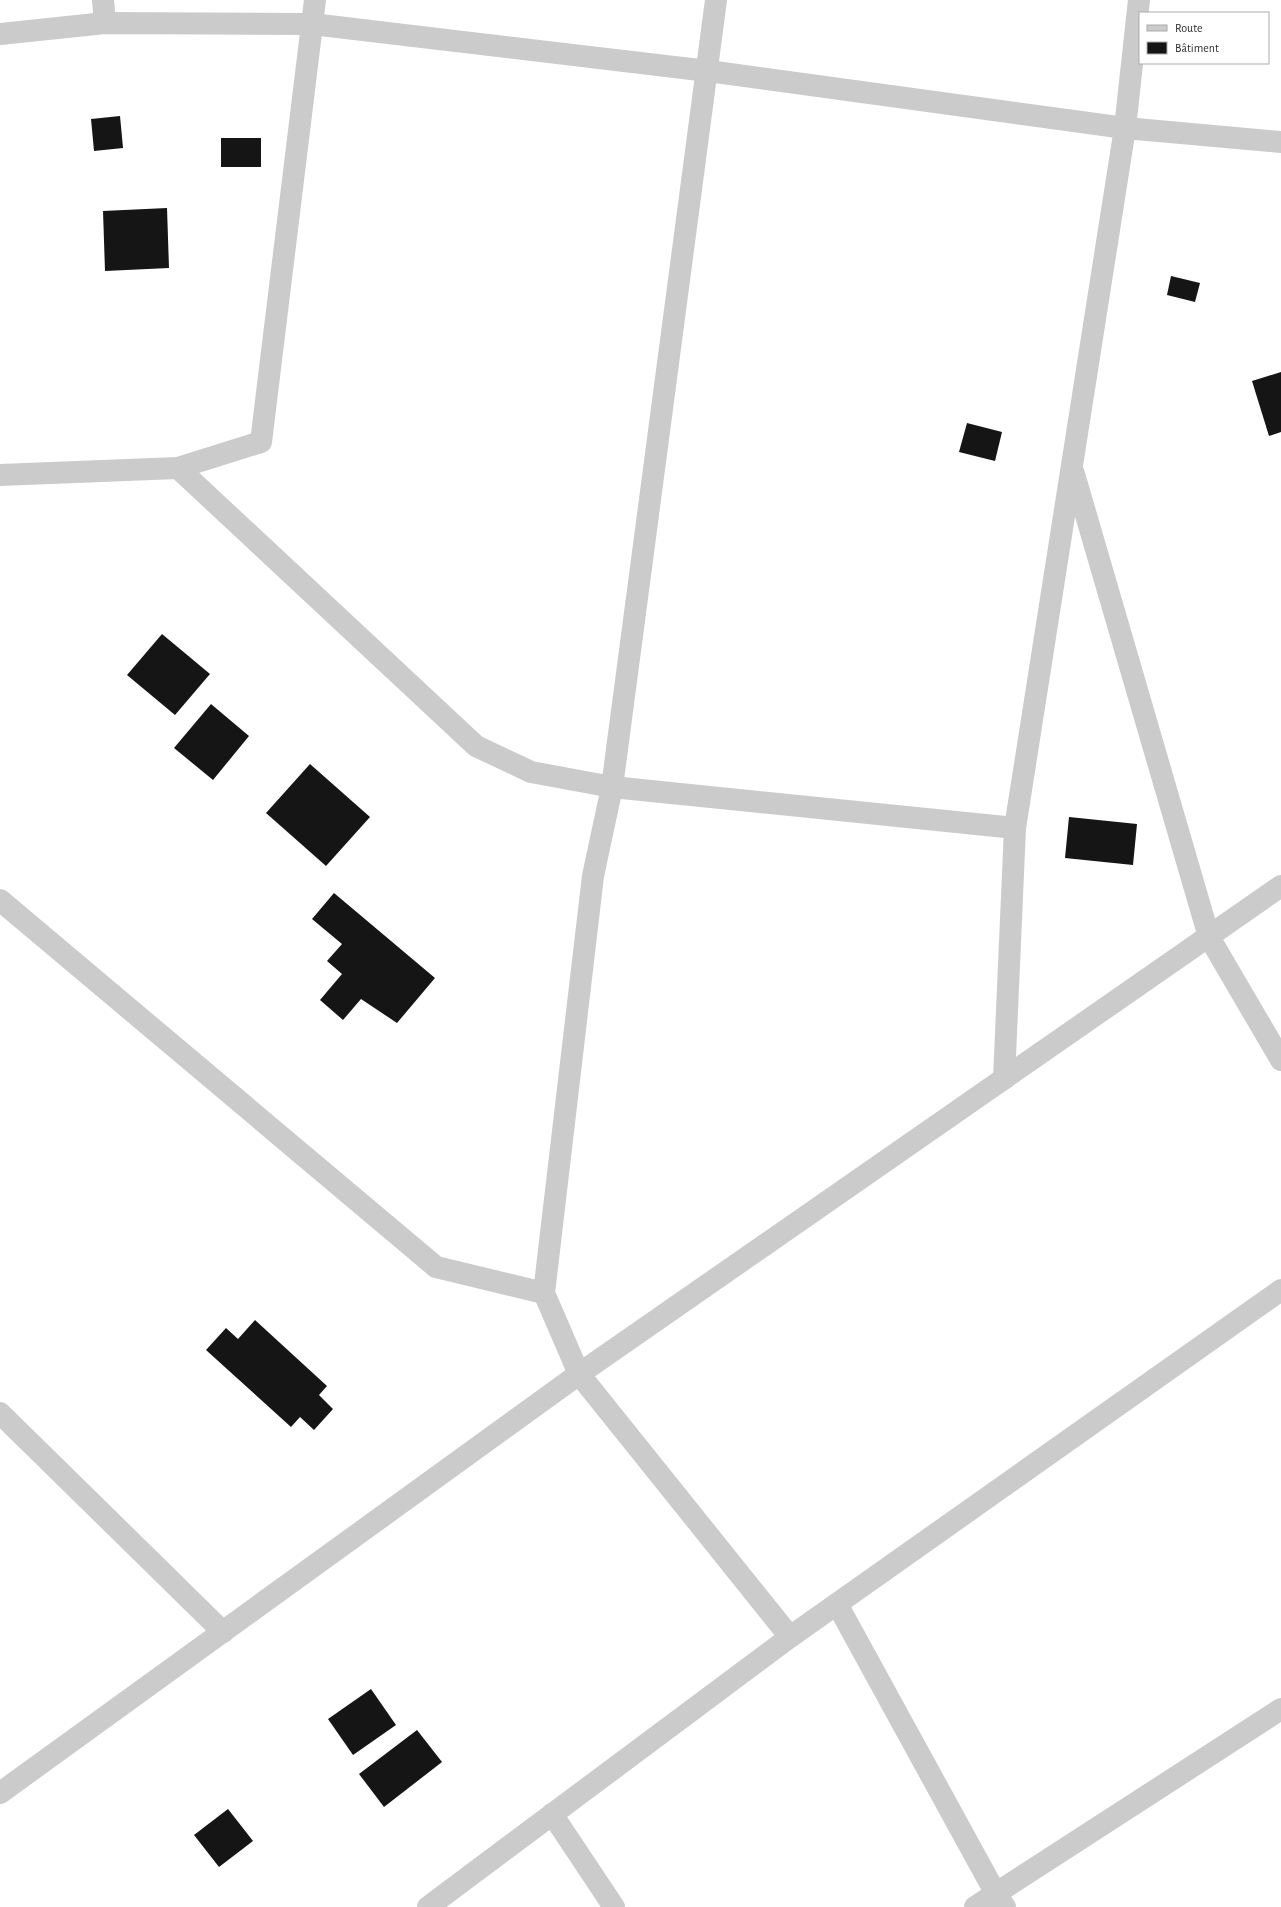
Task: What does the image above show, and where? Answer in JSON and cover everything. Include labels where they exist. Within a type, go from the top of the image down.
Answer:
[{"type":"street","points":[[103,0],[105,23]]},
{"type":"street","points":[[0,475],[178,468],[261,442],[315,0]]},
{"type":"street","points":[[716,0],[708,71],[612,787],[593,876],[544,1293],[579,1374],[790,1637]]},
{"type":"street","points":[[1004,1079],[1015,828],[1125,128],[1139,0]]},
{"type":"street","points":[[0,34],[105,23],[312,24],[708,71],[1125,128],[1281,142]]},
{"type":"street","points":[[1072,467],[1209,937],[1281,1060]]},
{"type":"street","points":[[178,468],[476,746],[531,772],[612,787],[1015,828]]},
{"type":"street","points":[[0,1793],[579,1374],[1281,886]]},
{"type":"street","points":[[0,900],[436,1267],[544,1293]]},
{"type":"street","points":[[428,1907],[790,1637],[1281,1290]]},
{"type":"street","points":[[0,1413],[223,1632]]},
{"type":"street","points":[[837,1604],[1000,1900]]},
{"type":"street","points":[[975,1907],[1000,1900],[1281,1709]]},
{"type":"street","points":[[552,1814],[614,1907]]},
{"type":"building","points":[[120,116],[123,148],[94,151],[91,119]]},
{"type":"building","points":[[221,138],[261,138],[261,167],[221,167]]},
{"type":"building","points":[[167,208],[169,268],[105,271],[103,211]]},
{"type":"building","points":[[1171,276],[1200,283],[1195,302],[1167,295]]},
{"type":"building","points":[[1281,372],[1281,432],[1269,436],[1252,381]]},
{"type":"building","points":[[967,423],[1002,432],[995,461],[959,452]]},
{"type":"building","points":[[162,634],[210,674],[175,715],[127,675]]},
{"type":"building","points":[[211,704],[249,736],[213,780],[174,748]]},
{"type":"building","points":[[310,764],[370,817],[326,866],[266,813]]},
{"type":"building","points":[[1069,817],[1137,824],[1133,865],[1065,858]]},
{"type":"building","points":[[334,893],[435,978],[397,1023],[361,999],[343,1020],[320,1000],[342,974],[327,961],[342,944],[312,919]]},
{"type":"building","points":[[255,1320],[327,1386],[319,1395],[333,1409],[314,1430],[300,1417],[291,1427],[206,1350],[226,1328],[238,1339]]},
{"type":"building","points":[[371,1689],[396,1725],[353,1755],[328,1719]]},
{"type":"building","points":[[417,1730],[442,1762],[384,1807],[359,1774]]},
{"type":"building","points":[[228,1809],[253,1841],[219,1867],[194,1835]]}]
